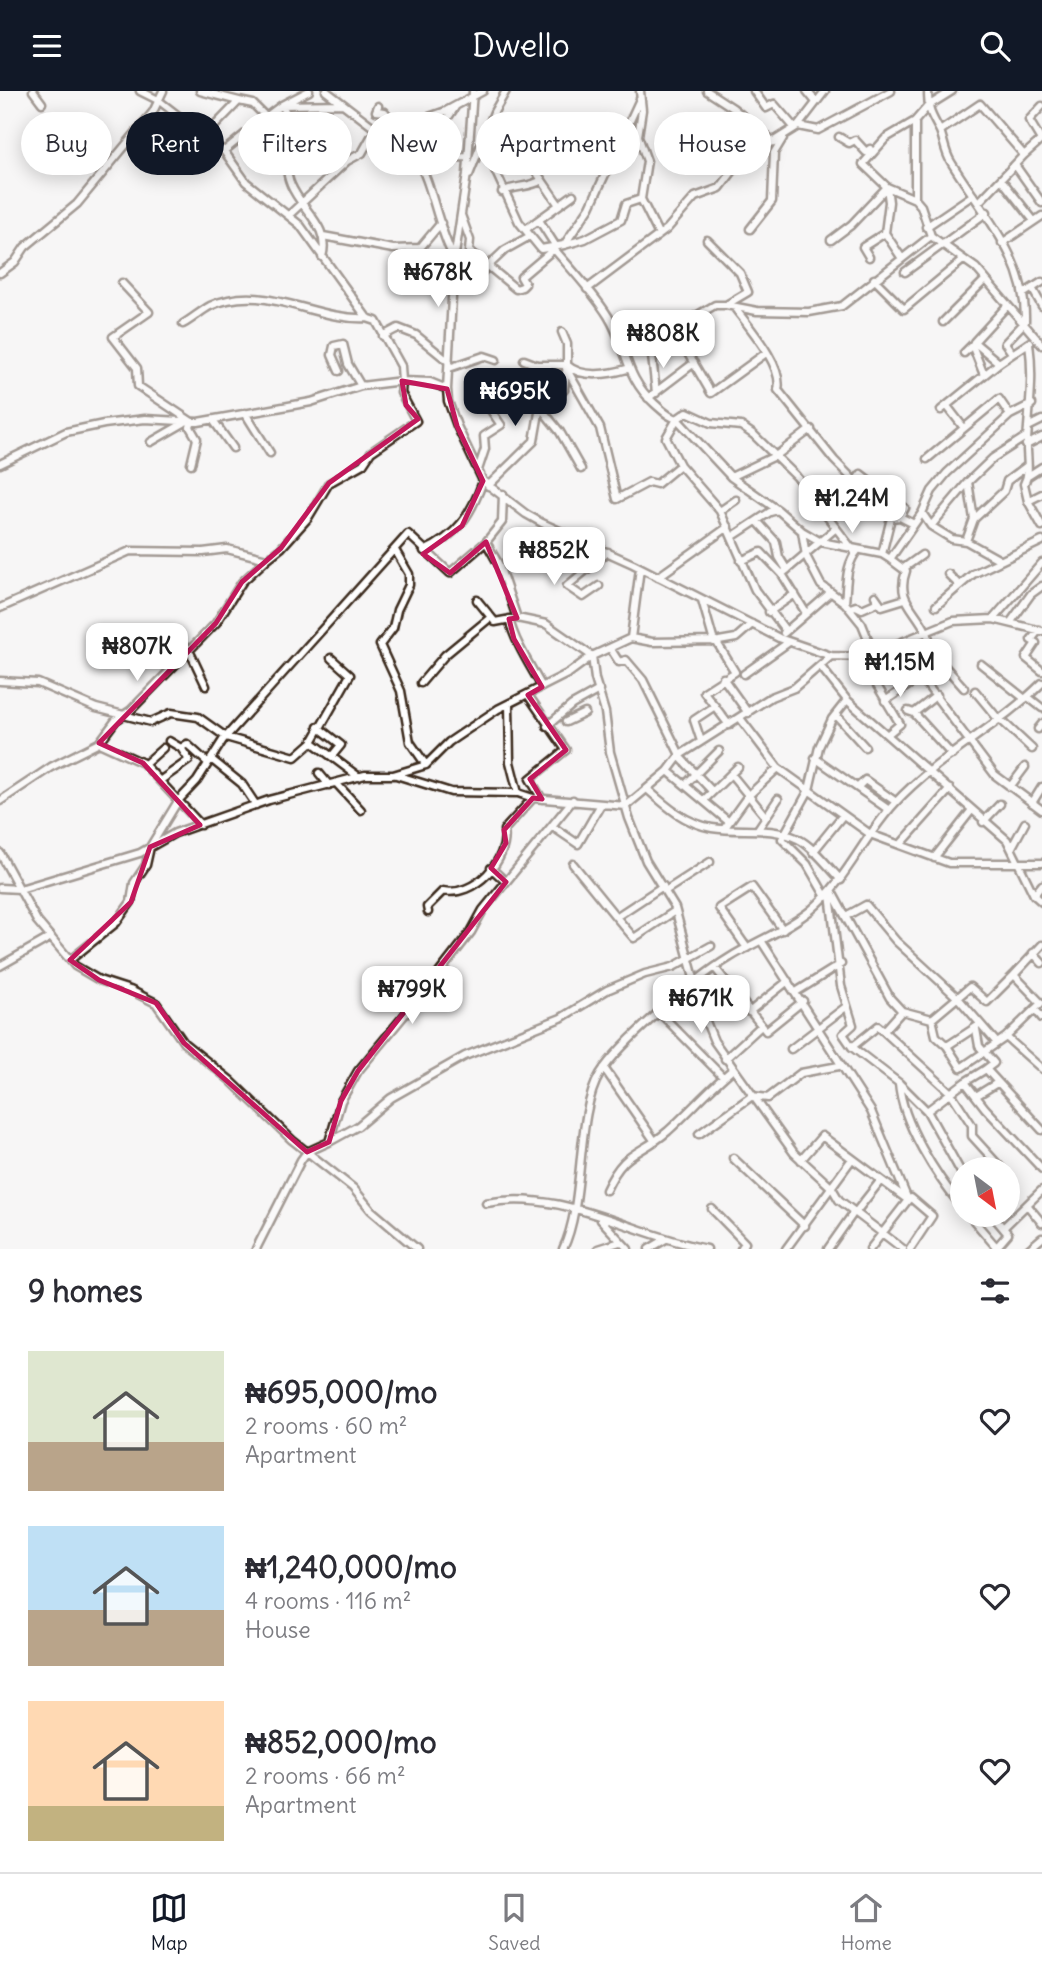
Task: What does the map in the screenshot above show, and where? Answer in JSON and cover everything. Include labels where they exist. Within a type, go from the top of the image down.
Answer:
[{"type":"street","points":[[33,91],[42,103]]},
{"type":"street","points":[[139,91],[158,100],[174,112]]},
{"type":"street","points":[[0,274],[15,262],[25,247],[77,204],[157,107],[163,91]]},
{"type":"street","points":[[200,91],[253,104],[261,112]]},
{"type":"street","points":[[273,112],[309,91]]},
{"type":"street","points":[[326,91],[366,120]]},
{"type":"street","points":[[443,112],[473,93],[483,91]]},
{"type":"street","points":[[495,112],[506,91]]},
{"type":"street","points":[[707,91],[733,108],[774,142]]},
{"type":"street","points":[[754,91],[766,108],[774,104],[795,126],[818,130],[891,91]]},
{"type":"street","points":[[807,91],[816,102]]},
{"type":"street","points":[[750,229],[772,201],[774,153],[784,137],[825,91]]},
{"type":"street","points":[[928,91],[930,118],[940,131],[949,159],[987,212],[1015,266],[1026,306],[1023,326],[1005,343],[1012,353]]},
{"type":"street","points":[[839,137],[849,143],[855,140],[866,152],[915,121],[928,106],[952,91]]},
{"type":"street","points":[[473,93],[468,157],[454,261],[447,389],[448,401],[457,426],[486,483],[526,514],[789,642],[831,656],[860,657],[953,621],[993,619],[1040,630],[1031,640],[1036,643],[1026,658],[1042,671]]},
{"type":"street","points":[[640,95],[638,136],[647,161],[641,199],[659,235]]},
{"type":"street","points":[[564,245],[590,207],[640,95]]},
{"type":"street","points":[[224,116],[239,101]]},
{"type":"street","points":[[452,112],[458,103]]},
{"type":"street","points":[[282,105],[342,104]]},
{"type":"street","points":[[940,131],[980,104],[1024,155]]},
{"type":"street","points":[[282,105],[285,112]]},
{"type":"street","points":[[378,106],[376,111],[385,112]]},
{"type":"street","points":[[979,201],[1041,140],[1028,120],[1042,106]]},
{"type":"street","points":[[915,121],[915,199]]},
{"type":"street","points":[[587,289],[659,235],[695,197],[720,188],[739,163],[784,137]]},
{"type":"street","points":[[886,138],[863,164],[887,187],[915,199],[921,206],[931,236],[976,268],[1023,326],[1031,341],[1033,372],[1026,445],[1028,476]]},
{"type":"street","points":[[238,140],[224,151],[246,182],[289,215],[312,238],[322,257],[367,318]]},
{"type":"street","points":[[289,215],[347,161],[362,153],[366,145]]},
{"type":"street","points":[[462,157],[468,157]]},
{"type":"street","points":[[465,182],[476,159]]},
{"type":"street","points":[[1015,165],[1042,203]]},
{"type":"street","points":[[288,175],[290,185],[314,217],[323,236],[326,246],[322,257]]},
{"type":"street","points":[[422,175],[454,261],[474,279],[539,220],[573,195]]},
{"type":"street","points":[[495,175],[519,222],[541,249],[554,249]]},
{"type":"street","points":[[538,175],[559,205]]},
{"type":"street","points":[[1001,179],[1034,221]]},
{"type":"street","points":[[502,192],[516,184],[534,185],[542,180]]},
{"type":"street","points":[[887,187],[889,202],[885,233],[901,257]]},
{"type":"street","points":[[831,240],[851,225],[887,187]]},
{"type":"street","points":[[926,227],[973,195]]},
{"type":"street","points":[[460,212],[470,240],[469,251],[516,289],[525,284],[521,277],[554,249],[621,220],[626,204],[641,199]]},
{"type":"street","points":[[905,272],[987,212]]},
{"type":"street","points":[[1002,243],[1042,216]]},
{"type":"street","points":[[539,220],[555,245],[554,249],[610,319],[624,349],[627,369],[648,398],[670,418],[677,419],[731,477],[778,510],[802,531],[821,542],[882,554],[904,568]]},
{"type":"street","points":[[323,236],[393,249],[420,248],[441,223]]},
{"type":"street","points":[[869,257],[863,247],[885,233]]},
{"type":"street","points":[[656,393],[652,347],[656,339],[715,305],[809,312],[842,306],[931,236]]},
{"type":"street","points":[[707,240],[740,273],[748,292],[730,306]]},
{"type":"street","points":[[874,279],[904,309],[963,260]]},
{"type":"street","points":[[943,322],[985,281]]},
{"type":"street","points":[[1023,294],[1042,282]]},
{"type":"street","points":[[122,283],[149,312],[113,337],[137,368],[138,386],[189,422],[197,439],[191,464]]},
{"type":"street","points":[[1026,306],[1040,302],[1032,288]]},
{"type":"street","points":[[0,801],[51,767],[99,743],[122,716],[216,623],[242,582],[281,548],[308,518],[329,483],[363,464],[371,452],[416,421],[401,393],[401,366],[376,321],[346,317],[268,298],[246,297],[210,306],[183,324]]},
{"type":"street","points":[[730,306],[777,371],[780,381],[778,390],[784,401],[811,429],[854,483],[891,518],[900,517],[914,524]]},
{"type":"street","points":[[964,353],[1006,307]]},
{"type":"street","points":[[383,336],[398,328],[409,330],[449,365]]},
{"type":"street","points":[[424,551],[442,543],[462,526],[486,483],[534,441],[540,407],[564,390],[567,344],[562,332]]},
{"type":"street","points":[[679,338],[710,393],[766,353]]},
{"type":"street","points":[[1031,341],[1042,345]]},
{"type":"street","points":[[964,428],[944,408],[1031,341]]},
{"type":"street","points":[[339,372],[332,355],[334,346],[342,344],[348,364],[361,386]]},
{"type":"street","points":[[973,344],[999,363]]},
{"type":"street","points":[[973,344],[984,375]]},
{"type":"street","points":[[449,365],[484,356],[496,360]]},
{"type":"street","points":[[524,360],[559,380],[564,390]]},
{"type":"street","points":[[648,398],[694,363]]},
{"type":"street","points":[[527,371],[539,367],[567,366],[583,372],[609,375],[627,369]]},
{"type":"street","points":[[567,366],[600,428],[617,499],[649,482],[657,484],[680,465]]},
{"type":"street","points":[[478,470],[485,449],[484,436],[501,425],[490,409],[482,380]]},
{"type":"street","points":[[0,464],[66,432],[145,419],[189,422],[214,420],[312,401],[361,386],[402,381],[430,382],[447,389]]},
{"type":"street","points":[[927,459],[999,399],[1010,415]]},
{"type":"street","points":[[890,559],[922,513],[932,491],[947,473],[1010,415],[1032,404]]},
{"type":"street","points":[[540,407],[560,432],[581,469]]},
{"type":"street","points":[[786,631],[769,611],[741,561],[720,511],[680,465],[666,438],[677,419],[687,412],[711,423],[741,426],[777,455],[856,550]]},
{"type":"street","points":[[246,413],[270,453]]},
{"type":"street","points":[[214,420],[233,448]]},
{"type":"street","points":[[1028,427],[1042,420]]},
{"type":"street","points":[[151,442],[189,422]]},
{"type":"street","points":[[731,477],[777,455],[811,429]]},
{"type":"street","points":[[931,526],[968,482],[993,458],[1027,436]]},
{"type":"street","points":[[1026,445],[1042,437]]},
{"type":"street","points":[[966,541],[974,519],[1004,491],[1007,481],[1027,466]]},
{"type":"street","points":[[1042,467],[1028,476],[1024,484],[1028,501],[1042,526]]},
{"type":"street","points":[[854,483],[861,474],[905,509],[900,517]]},
{"type":"street","points":[[968,482],[974,519]]},
{"type":"street","points":[[70,960],[116,923],[131,902],[134,883],[146,865],[150,847],[178,801],[226,737],[408,534],[450,573],[486,542],[502,522],[503,494]]},
{"type":"street","points":[[1028,501],[1042,494]]},
{"type":"street","points":[[720,511],[736,500]]},
{"type":"street","points":[[732,537],[778,510]]},
{"type":"street","points":[[922,513],[931,526],[952,539],[966,541],[1000,560]]},
{"type":"street","points":[[882,554],[891,518]]},
{"type":"street","points":[[757,521],[776,542],[784,572],[806,613]]},
{"type":"street","points":[[658,577],[728,527]]},
{"type":"street","points":[[784,572],[836,528]]},
{"type":"street","points":[[802,531],[806,556],[821,585],[847,606],[862,624],[868,639]]},
{"type":"street","points":[[936,606],[959,585],[1000,560],[1042,541]]},
{"type":"street","points":[[486,542],[499,565],[513,619],[514,639],[526,653],[542,687]]},
{"type":"street","points":[[0,608],[130,551],[203,552],[227,549],[267,559]]},
{"type":"street","points":[[395,550],[409,574],[409,585],[397,610],[393,628],[380,645],[401,691],[410,742],[426,765]]},
{"type":"street","points":[[847,606],[845,580],[856,550]]},
{"type":"street","points":[[599,586],[583,597],[567,586],[608,552]]},
{"type":"street","points":[[741,561],[761,552],[784,572]]},
{"type":"street","points":[[922,555],[904,568],[901,585],[905,599],[926,631],[932,652],[964,688]]},
{"type":"street","points":[[993,619],[1042,563]]},
{"type":"street","points":[[631,638],[640,568]]},
{"type":"street","points":[[948,574],[959,585]]},
{"type":"street","points":[[1010,623],[1042,586]]},
{"type":"street","points":[[779,638],[830,593]]},
{"type":"street","points":[[769,611],[795,594]]},
{"type":"street","points":[[847,606],[863,609],[876,599],[882,606],[905,599]]},
{"type":"street","points":[[477,600],[495,622],[513,619],[546,624],[592,656],[610,752],[626,806],[646,861],[675,911],[691,960],[705,1019],[725,1059],[801,1160],[832,1188],[839,1200],[903,1249]]},
{"type":"street","points":[[702,600],[715,642],[735,672],[704,692],[729,725]]},
{"type":"street","points":[[421,683],[445,655],[491,617]]},
{"type":"street","points":[[0,888],[20,889],[150,847],[175,834],[256,805],[359,777],[394,774],[426,765],[449,742],[509,704],[577,668],[592,656],[631,638],[652,642],[715,642],[736,638],[752,624]]},
{"type":"street","points":[[744,674],[789,642]]},
{"type":"street","points":[[188,649],[206,686]]},
{"type":"street","points":[[610,649],[619,662],[626,660],[643,680],[679,756],[712,792]]},
{"type":"street","points":[[394,774],[451,792],[518,793],[533,798],[573,800],[600,806],[626,806],[668,771],[679,756],[771,697],[794,688],[831,656]]},
{"type":"street","points":[[860,657],[900,724],[888,734]]},
{"type":"street","points":[[0,681],[38,683],[122,716],[151,722],[171,713],[198,717],[226,737],[295,757],[312,742],[349,675],[331,658]]},
{"type":"street","points":[[981,664],[1042,708]]},
{"type":"street","points":[[821,667],[847,700],[930,771],[1012,847],[1034,895],[1042,902]]},
{"type":"street","points":[[885,701],[921,677],[995,775],[1042,810]]},
{"type":"street","points":[[723,678],[748,713]]},
{"type":"street","points":[[563,1249],[592,1095],[604,1068],[695,983],[747,948],[783,930],[829,894],[870,834],[896,802],[930,771],[972,742],[1042,683]]},
{"type":"street","points":[[547,726],[572,705],[599,690]]},
{"type":"street","points":[[975,691],[1032,749]]},
{"type":"street","points":[[528,695],[566,750],[530,779],[542,799]]},
{"type":"street","points":[[937,695],[911,712],[952,755]]},
{"type":"street","points":[[847,700],[836,715],[815,758],[809,790],[782,833],[782,839],[807,864],[846,916],[890,998],[902,1011],[932,1019]]},
{"type":"street","points":[[509,704],[510,762],[518,793]]},
{"type":"street","points":[[566,722],[581,714],[572,705]]},
{"type":"street","points":[[701,741],[694,720],[715,706]]},
{"type":"street","points":[[836,715],[866,747]]},
{"type":"street","points":[[740,718],[778,768],[870,834],[949,863],[1042,863]]},
{"type":"street","points":[[318,727],[341,745],[332,756]]},
{"type":"street","points":[[160,780],[189,760],[181,748],[169,741]]},
{"type":"street","points":[[312,742],[359,777]]},
{"type":"street","points":[[99,743],[145,764],[201,825]]},
{"type":"street","points":[[181,748],[187,744],[242,784],[256,805]]},
{"type":"street","points":[[145,764],[163,748]]},
{"type":"street","points":[[685,785],[719,751]]},
{"type":"street","points":[[815,758],[889,810]]},
{"type":"street","points":[[704,800],[738,767]]},
{"type":"street","points":[[1010,787],[1025,767]]},
{"type":"street","points":[[726,825],[747,797],[778,768]]},
{"type":"street","points":[[668,771],[704,800],[726,825]]},
{"type":"street","points":[[320,773],[361,810]]},
{"type":"street","points":[[731,774],[747,797],[766,817]]},
{"type":"street","points":[[858,787],[865,779],[896,802]]},
{"type":"street","points":[[1032,803],[1042,786]]},
{"type":"street","points":[[647,789],[671,811],[691,822],[758,829],[782,833],[800,840],[841,880]]},
{"type":"street","points":[[901,844],[950,789]]},
{"type":"street","points":[[428,912],[427,907],[443,891],[454,894],[466,891],[491,868],[506,843],[504,830],[533,798]]},
{"type":"street","points":[[758,829],[778,799]]},
{"type":"street","points":[[329,1142],[341,1101],[358,1071],[436,977],[506,882],[573,800]]},
{"type":"street","points":[[983,822],[1000,804]]},
{"type":"street","points":[[553,827],[578,843],[600,806]]},
{"type":"street","points":[[934,858],[971,811]]},
{"type":"street","points":[[813,852],[843,815]]},
{"type":"street","points":[[1012,847],[1025,823]]},
{"type":"street","points":[[0,853],[37,922],[79,970],[156,1003],[184,1043],[230,1080],[276,1127],[353,1188],[371,1210],[417,1249]]},
{"type":"street","points":[[616,917],[710,862]]},
{"type":"street","points":[[573,864],[634,937],[675,911]]},
{"type":"street","points":[[491,868],[506,882]]},
{"type":"street","points":[[1034,895],[1042,885]]},
{"type":"street","points":[[747,948],[719,908],[752,887],[783,930]]},
{"type":"street","points":[[829,894],[841,964],[841,986],[853,1025],[843,1034],[852,1047],[899,1083],[927,1111],[953,1157]]},
{"type":"street","points":[[846,916],[866,905],[896,941],[958,998],[997,1043]]},
{"type":"street","points":[[0,966],[51,937]]},
{"type":"street","points":[[762,941],[803,1002],[839,1066],[871,1111],[908,1200]]},
{"type":"street","points":[[932,1019],[970,987],[987,1002],[1042,945]]},
{"type":"street","points":[[256,1249],[307,1152],[358,1126],[391,1098],[465,1056],[561,1019],[607,990],[645,974],[691,960],[711,946]]},
{"type":"street","points":[[1033,953],[1042,963]]},
{"type":"street","points":[[796,992],[841,964]]},
{"type":"street","points":[[715,968],[766,1031],[803,1002]]},
{"type":"street","points":[[932,1019],[936,1036],[947,1046],[961,1067],[1006,1037],[1041,1002],[1013,975]]},
{"type":"street","points":[[749,1012],[788,981]]},
{"type":"street","points":[[791,1049],[847,1006]]},
{"type":"street","points":[[1035,1009],[1042,1019]]},
{"type":"street","points":[[884,1031],[902,1011]]},
{"type":"street","points":[[660,1013],[723,1077]]},
{"type":"street","points":[[927,1111],[994,1063],[979,1047],[976,1029],[978,1021]]},
{"type":"street","points":[[725,1059],[761,1026]]},
{"type":"street","points":[[852,1047],[878,1026],[951,1093],[972,1125],[972,1136],[991,1157]]},
{"type":"street","points":[[947,1046],[976,1029]]},
{"type":"street","points":[[1006,1037],[1042,1069]]},
{"type":"street","points":[[699,1134],[752,1096],[768,1098],[801,1073],[839,1066]]},
{"type":"street","points":[[604,1068],[654,1140]]},
{"type":"street","points":[[986,1069],[1042,1130]]},
{"type":"street","points":[[606,1191],[617,1167],[632,1152],[665,1133],[732,1070]]},
{"type":"street","points":[[965,1082],[1042,1169]]},
{"type":"street","points":[[899,1083],[900,1096],[925,1154],[950,1192]]},
{"type":"street","points":[[976,1095],[997,1083]]},
{"type":"street","points":[[801,1160],[822,1136],[908,1200],[911,1198],[932,1216],[910,1249]]},
{"type":"street","points":[[733,1158],[805,1226]]},
{"type":"street","points":[[786,1249],[852,1159]]},
{"type":"street","points":[[828,1249],[881,1180]]},
{"type":"street","points":[[1020,1213],[1042,1190]]},
{"type":"street","points":[[486,1203],[513,1198],[573,1206],[600,1218],[706,1249]]},
{"type":"street","points":[[870,1249],[908,1200]]},
{"type":"street","points":[[1028,1206],[1042,1223]]},
{"type":"street","points":[[712,1209],[745,1243],[741,1249]]},
{"type":"street","points":[[600,1218],[628,1249]]},
{"type":"street","points":[[979,1227],[996,1249],[1008,1234],[1003,1227]]},
{"type":"street","points":[[1029,1249],[1042,1238]]},
{"type":"street","points":[[649,1249],[666,1239]]},
{"type":"street","points":[[598,1249],[620,1243]]},
{"type":"highlighted area","points":[[402,381],[447,389],[457,426],[483,481],[462,526],[423,554],[450,573],[486,542],[517,618],[509,619],[514,639],[542,687],[528,695],[566,750],[530,779],[542,799],[533,798],[504,830],[506,843],[491,868],[506,882],[358,1071],[341,1101],[329,1142],[307,1152],[184,1043],[156,1003],[99,980],[70,960],[131,902],[150,847],[200,825],[143,763],[99,743],[216,623],[242,582],[281,548],[329,483],[418,419],[406,405]]}]
